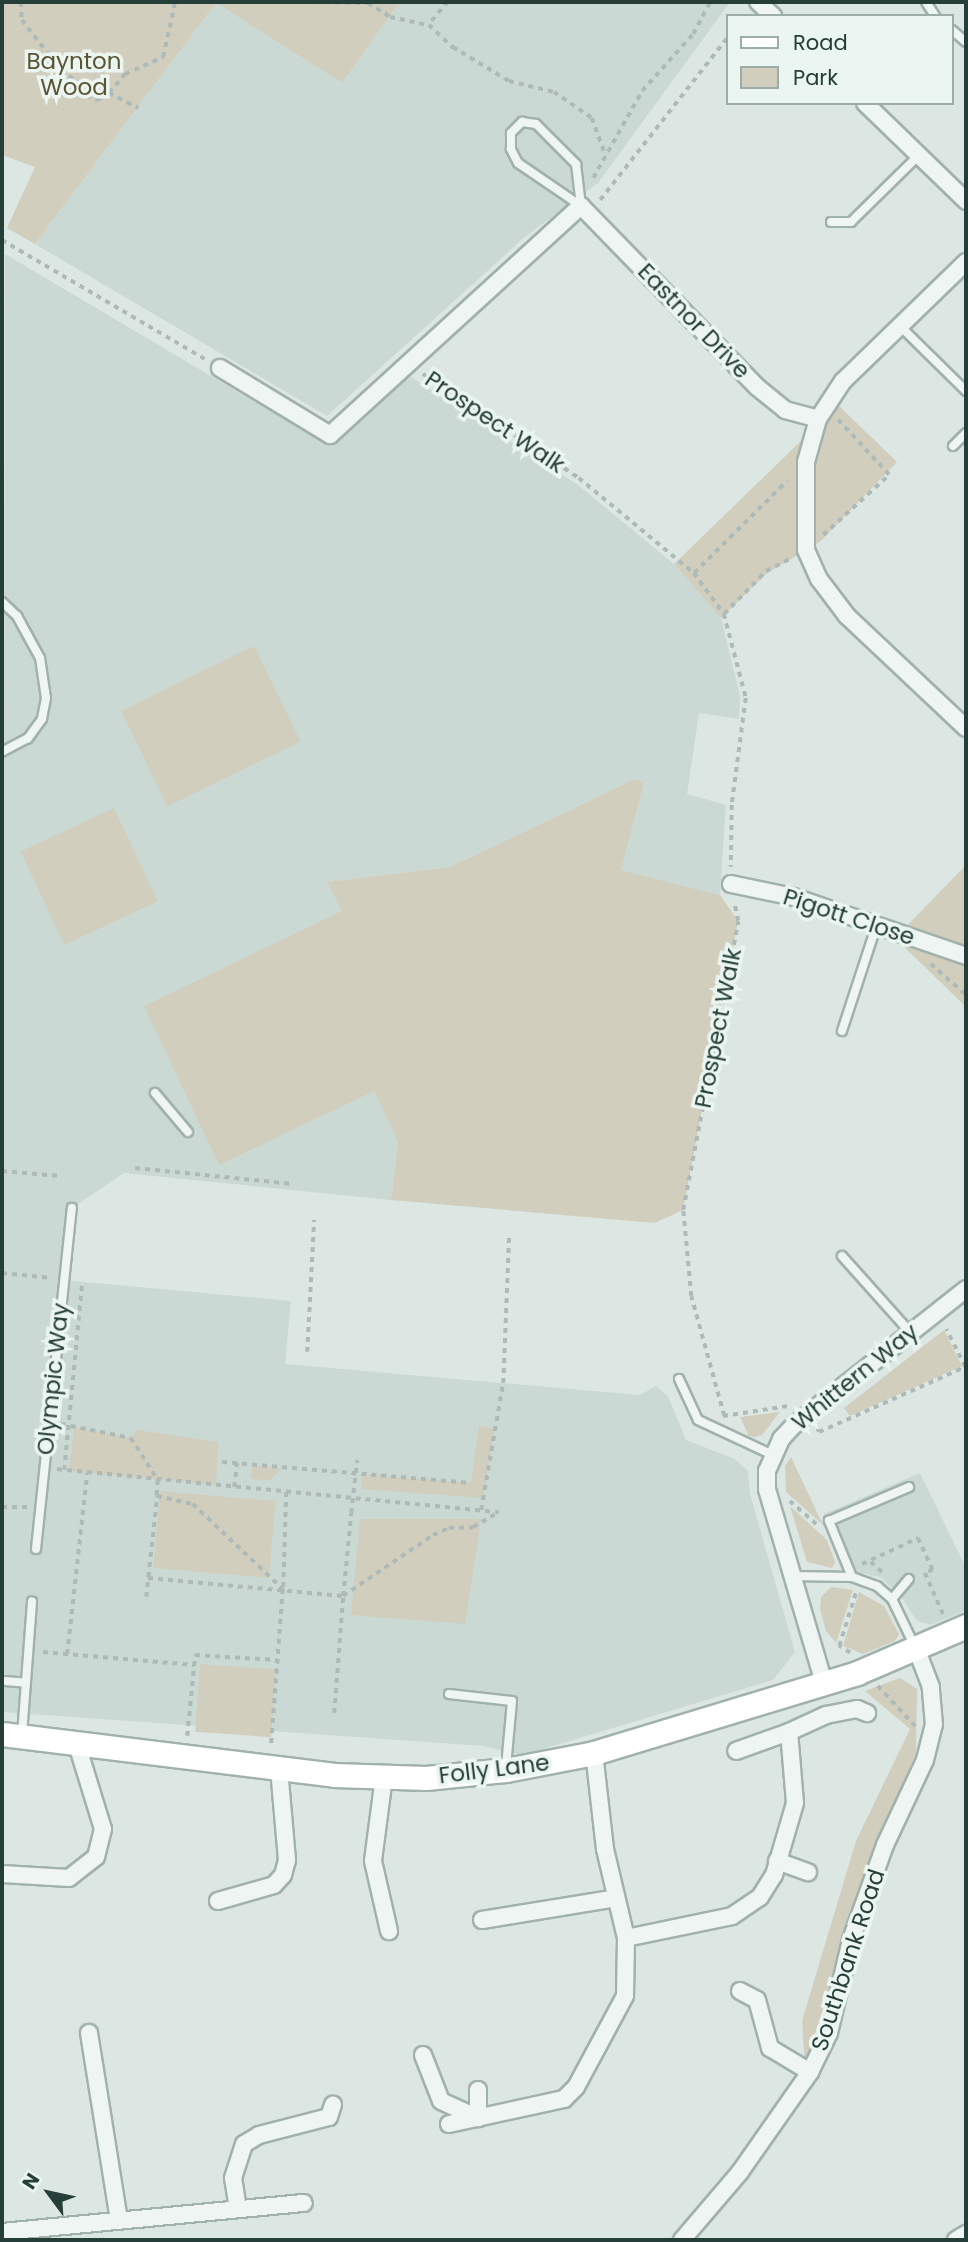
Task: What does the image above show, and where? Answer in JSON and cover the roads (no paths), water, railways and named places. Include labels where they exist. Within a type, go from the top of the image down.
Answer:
[{"type":"street","points":[[758,2],[771,14]]},
{"type":"street","points":[[867,105],[966,201]]},
{"type":"street","name":"Prospect Walk","points":[[220,368],[330,435],[406,363],[585,209]]},
{"type":"street","name":"Eastnor Drive","points":[[585,209],[757,387],[785,410],[822,413]]},
{"type":"street","points":[[966,262],[843,381],[822,413],[806,462],[806,550],[819,579],[847,617],[966,728]]},
{"type":"street","name":"Pigott Close","points":[[731,884],[794,897],[966,956]]},
{"type":"street","name":"Whittern Way","points":[[824,1683],[767,1489],[767,1471],[773,1455],[794,1425],[966,1289]]},
{"type":"street","name":"Folly Lane","points":[[12,1734],[186,1754],[274,1768],[384,1777],[506,1770],[594,1753],[857,1673],[916,1650],[956,1624]]},
{"type":"street","name":"Southbank Road","points":[[682,2240],[740,2172],[810,2072],[829,2034],[851,1940],[885,1845],[925,1760],[934,1725],[931,1687],[916,1650]]},
{"type":"street","points":[[736,1751],[789,1732],[825,1715],[857,1709],[867,1713]]},
{"type":"street","points":[[626,1938],[732,1916],[760,1897],[777,1861],[795,1803],[789,1732]]},
{"type":"street","points":[[2,1874],[69,1878],[96,1857],[103,1829],[76,1741]]},
{"type":"street","points":[[449,2124],[550,2106],[576,2087],[625,1996],[626,1938],[616,1898],[594,1753]]},
{"type":"street","points":[[218,1901],[274,1885],[283,1875],[286,1860],[274,1768]]},
{"type":"street","points":[[384,1777],[373,1861],[389,1931]]},
{"type":"street","points":[[777,1861],[808,1872]]},
{"type":"street","points":[[482,1920],[616,1898]]},
{"type":"street","points":[[740,1991],[758,2000],[770,2048],[810,2072]]},
{"type":"street","points":[[89,2033],[119,2220]]},
{"type":"street","points":[[423,2055],[441,2101],[478,2118]]},
{"type":"street","points":[[478,2090],[478,2118]]},
{"type":"street","points":[[238,2209],[233,2178],[244,2144],[258,2135],[329,2118],[333,2105]]},
{"type":"street","points":[[2,2232],[304,2203]]},
{"type":"street","points":[[956,2240],[966,2234]]},
{"type":"lane","points":[[522,122],[536,124],[576,164],[585,209],[519,163],[511,149],[511,133],[522,122]]},
{"type":"lane","points":[[831,222],[851,222],[919,155]]},
{"type":"lane","points":[[899,326],[966,391]]},
{"type":"lane","points":[[953,446],[966,433]]},
{"type":"lane","points":[[2,602],[17,616],[40,658],[46,698],[42,719],[28,738],[2,752]]},
{"type":"lane","points":[[842,1031],[877,924]]},
{"type":"lane","points":[[155,1093],[188,1132]]},
{"type":"lane","name":"Olympic Way","points":[[36,1549],[72,1208]]},
{"type":"lane","points":[[842,1256],[910,1332]]},
{"type":"lane","points":[[679,1379],[698,1420],[730,1438],[773,1455]]},
{"type":"lane","points":[[909,1487],[830,1521],[856,1577],[892,1599],[916,1650]]},
{"type":"lane","points":[[793,1576],[856,1577]]},
{"type":"lane","points":[[892,1599],[909,1579]]},
{"type":"lane","points":[[12,1734],[26,1683],[32,1601]]},
{"type":"lane","points":[[5,1681],[26,1683]]},
{"type":"lane","points":[[449,1694],[512,1701],[506,1770]]},
{"type":"park label","name":"Baynton Wood","points":[[74,74]]}]
